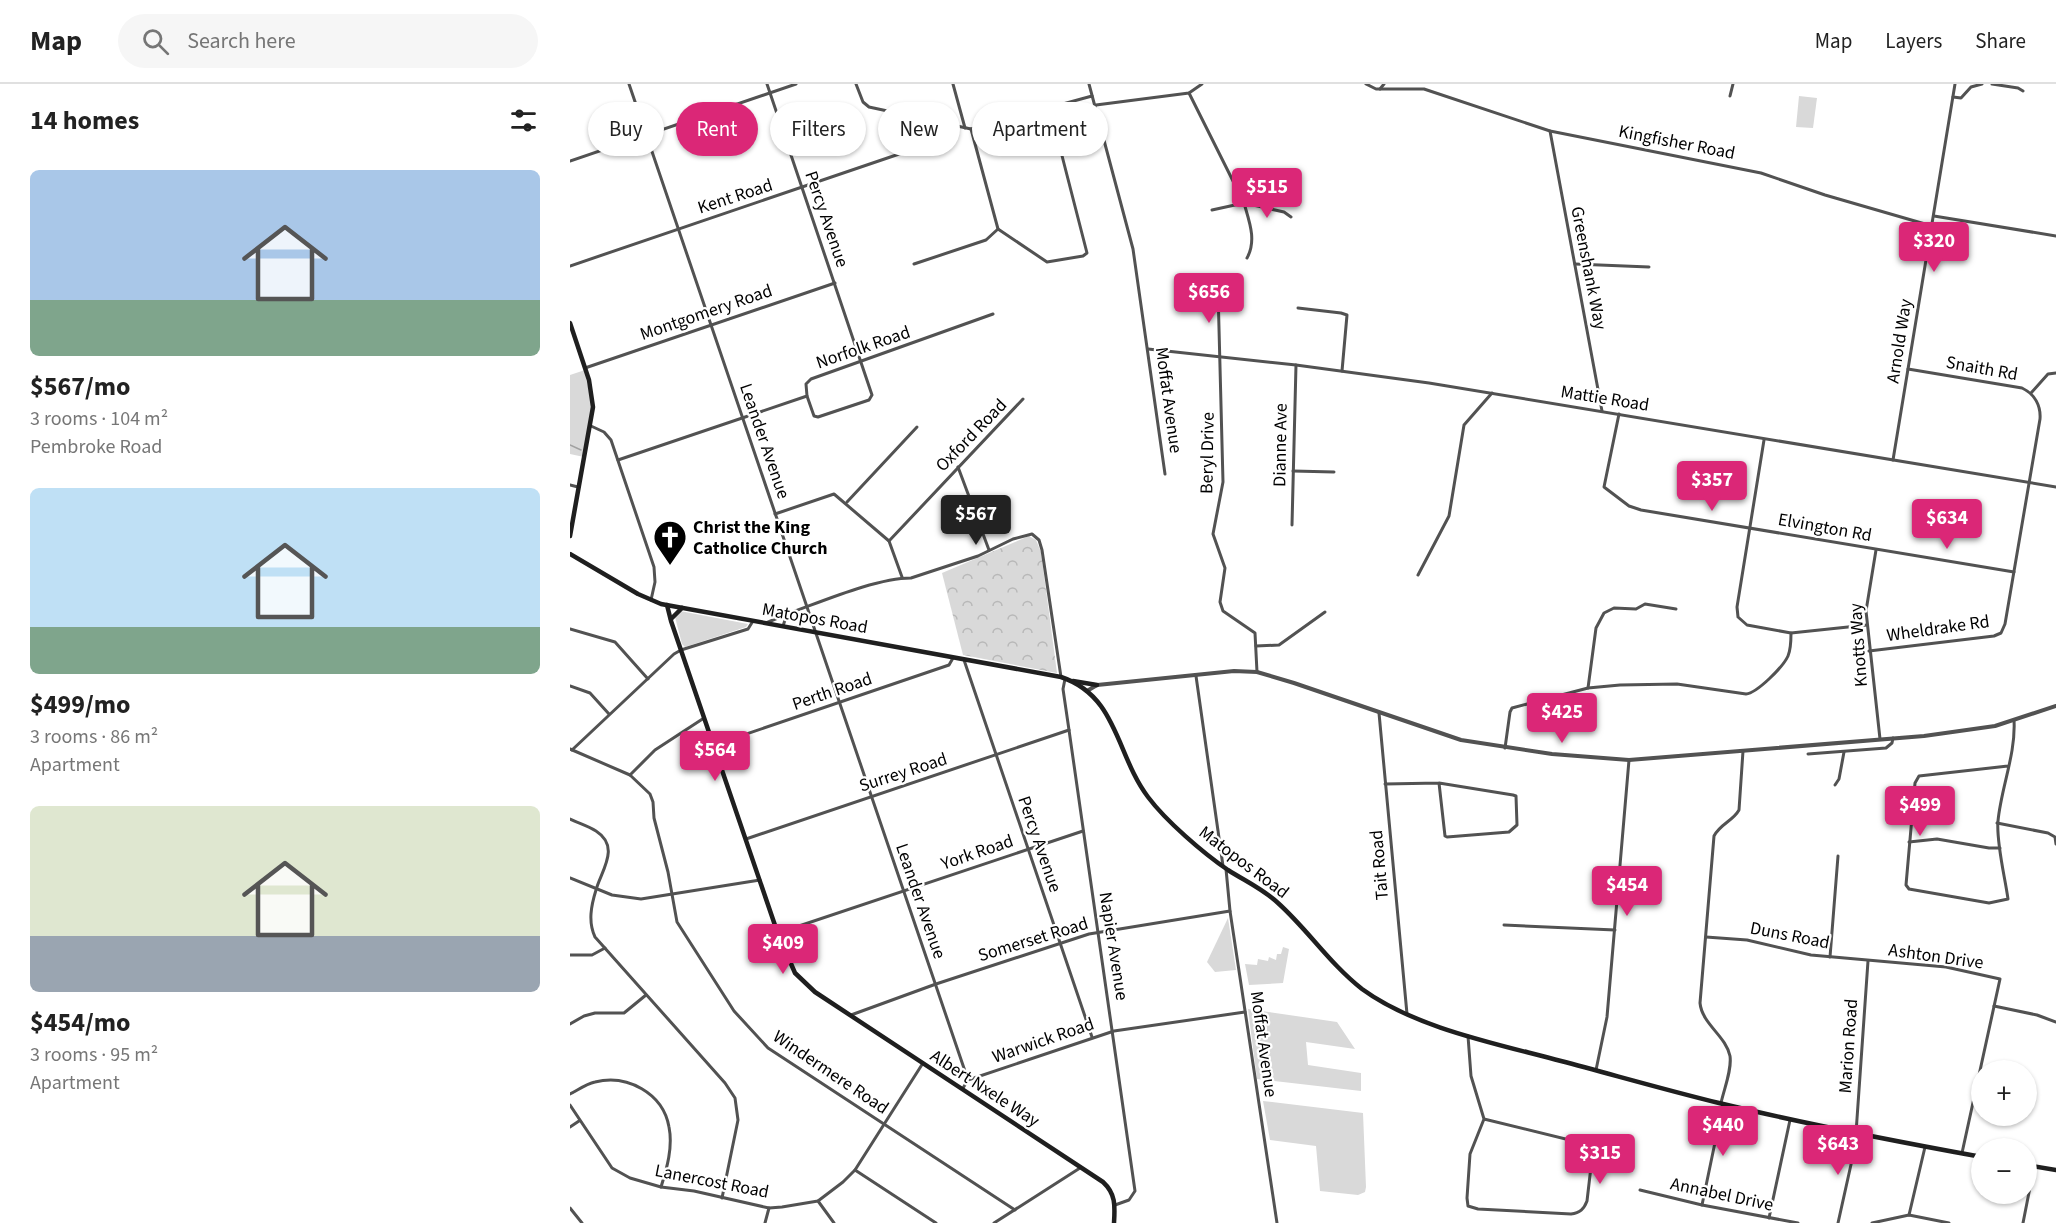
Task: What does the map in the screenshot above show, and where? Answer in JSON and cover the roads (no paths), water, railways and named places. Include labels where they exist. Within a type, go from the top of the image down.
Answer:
[{"type":"main road","points":[[570,323],[592,393],[591,426],[570,536]]},
{"type":"main road","name":"Matopos Road","points":[[570,554],[653,601],[670,606],[964,658],[1072,681],[1087,691],[1107,715],[1146,795],[1165,816],[1225,868],[1279,903],[1335,965],[1353,981],[1379,1000],[1407,1014],[1468,1036],[1722,1104],[1971,1155]]},
{"type":"main road","points":[[653,601],[670,619]]},
{"type":"main road","points":[[670,606],[670,619]]},
{"type":"main road","points":[[670,619],[682,608]]},
{"type":"main road","name":"Albert Nxele Way","points":[[670,619],[786,955],[797,980],[1081,1167],[1108,1187],[1115,1206]]},
{"type":"main road","points":[[1072,681],[1097,685]]},
{"type":"main road","points":[[2037,1167],[2056,1170]]},
{"type":"main road","points":[[1114,1223],[1115,1206]]},
{"type":"street","name":"Leander Avenue","points":[[628,84],[634,102]]},
{"type":"street","name":"Percy Avenue","points":[[767,84],[872,395],[869,400],[818,417],[814,416],[807,396]]},
{"type":"street","points":[[664,129],[796,84]]},
{"type":"street","points":[[856,84],[867,106],[971,129],[998,229],[1047,262],[1085,255],[1087,250],[1062,156]]},
{"type":"street","points":[[953,84],[965,128]]},
{"type":"street","name":"Moffat Avenue","points":[[1089,84],[1095,102]]},
{"type":"street","points":[[1108,103],[1190,93],[1202,84]]},
{"type":"street","points":[[1366,84],[1380,89],[1384,84]]},
{"type":"street","name":"Kingfisher Road","points":[[1411,84],[1416,88]]},
{"type":"street","points":[[1730,96],[1733,84]]},
{"type":"street","name":"Arnold Way","points":[[1893,460],[1955,84]]},
{"type":"street","points":[[1953,97],[1961,98],[1971,87],[1982,84]]},
{"type":"street","points":[[1992,84],[2024,91]]},
{"type":"street","name":"Kingfisher Road","points":[[1380,89],[1416,88],[1477,105],[1550,131],[1761,173],[1825,195],[1932,226]]},
{"type":"street","points":[[1190,93],[1244,203],[1253,245],[1247,258]]},
{"type":"street","points":[[1073,102],[1092,96]]},
{"type":"street","name":"Greenshank Way","points":[[1550,131],[1602,411]]},
{"type":"street","name":"Moffat Avenue","points":[[1108,152],[1133,249],[1165,474]]},
{"type":"street","points":[[570,161],[588,155]]},
{"type":"street","name":"Leander Avenue","points":[[653,156],[968,1080]]},
{"type":"street","name":"Kent Road","points":[[570,266],[894,156]]},
{"type":"street","points":[[1212,210],[1244,203],[1284,212],[1291,217]]},
{"type":"street","points":[[1934,216],[2056,236]]},
{"type":"street","points":[[914,264],[986,240],[998,229]]},
{"type":"street","points":[[1575,264],[1649,267]]},
{"type":"street","name":"Montgomery Road","points":[[585,368],[835,283]]},
{"type":"street","points":[[1218,290],[1221,357]]},
{"type":"street","points":[[1298,308],[1341,312],[1347,315],[1342,371]]},
{"type":"street","name":"Norfolk Road","points":[[618,460],[807,396],[806,385],[811,379],[993,314]]},
{"type":"street","name":"Mattie Road","points":[[1148,349],[1296,365],[1492,393],[2056,488]]},
{"type":"street","name":"Beryl Drive","points":[[1221,357],[1223,482],[1213,534],[1225,568],[1220,602],[1223,611],[1255,633],[1256,646]]},
{"type":"street","name":"Dianne Ave","points":[[1292,525],[1296,365]]},
{"type":"street","name":"Snaith Rd","points":[[1908,369],[2022,388],[2031,393],[2038,404],[2040,413],[2029,483]]},
{"type":"street","points":[[2031,393],[2048,374],[2056,373]]},
{"type":"street","points":[[1418,575],[1449,516],[1464,425],[1492,393]]},
{"type":"street","name":"Oxford Road","points":[[889,541],[1023,399]]},
{"type":"street","name":"Elvington Rd","points":[[1619,414],[1604,486],[1629,506],[1641,510],[2014,572]]},
{"type":"street","points":[[591,426],[609,436],[618,460],[654,567],[653,601]]},
{"type":"street","points":[[846,502],[917,427]]},
{"type":"street","points":[[1764,439],[1737,607],[1738,617],[1747,625],[1791,633],[1867,625]]},
{"type":"street","points":[[765,623],[902,577],[911,578],[978,556],[988,550],[958,467]]},
{"type":"street","points":[[1293,471],[1334,472]]},
{"type":"street","name":"Wheldrake Rd","points":[[1869,651],[1931,645],[2000,634],[2004,628],[2029,483]]},
{"type":"street","points":[[570,485],[580,488]]},
{"type":"street","points":[[775,514],[832,493],[846,502],[889,541],[902,577]]},
{"type":"street","name":"Napier Avenue","points":[[988,550],[1029,534],[1035,536],[1042,550],[1063,678],[1136,1191],[1129,1200],[1115,1206]]},
{"type":"street","name":"Knotts Way","points":[[1876,550],[1867,599],[1867,625],[1880,740]]},
{"type":"street","points":[[1588,688],[1596,628],[1604,613],[1614,608],[1636,609],[1646,604],[1676,609]]},
{"type":"street","points":[[1257,672],[1256,646],[1279,645],[1325,612]]},
{"type":"street","points":[[783,626],[787,614]]},
{"type":"street","points":[[571,750],[674,654],[747,629],[753,621]]},
{"type":"street","points":[[570,629],[615,642],[648,679]]},
{"type":"street","points":[[1505,748],[1509,711],[1512,708],[1588,688],[1677,684],[1752,693],[1758,690],[1786,659],[1790,651],[1791,633]]},
{"type":"street","name":"Perth Road","points":[[714,745],[949,665],[954,657]]},
{"type":"street","name":"Percy Avenue","points":[[964,658],[1092,1037]]},
{"type":"street","points":[[1087,691],[1097,685],[1234,671],[1257,672],[1294,682],[1461,740],[1588,758],[1629,760],[1880,740],[1975,729],[2014,720],[2056,706]]},
{"type":"street","name":"Moffat Avenue","points":[[1196,676],[1277,1223]]},
{"type":"street","points":[[570,686],[590,693],[609,714]]},
{"type":"street","name":"Tait Road","points":[[1379,713],[1407,1014]]},
{"type":"street","points":[[630,776],[655,750],[704,718]]},
{"type":"street","points":[[2008,766],[1919,776],[1915,783],[1909,842],[1906,885],[1909,889],[1989,903],[2008,899],[1997,823],[2008,766],[2014,720]]},
{"type":"street","name":"Surrey Road","points":[[746,839],[996,756],[1069,729]]},
{"type":"street","points":[[1808,754],[1886,748],[1892,743],[1893,738]]},
{"type":"street","name":"Windermere Road","points":[[571,750],[630,776],[645,787],[653,801],[654,818],[676,918],[682,933],[744,1024],[768,1048],[1015,1210]]},
{"type":"street","points":[[1702,1205],[1730,1060],[1727,1049],[1701,1010],[1714,836],[1717,830],[1735,817],[1739,810],[1743,751]]},
{"type":"street","points":[[1835,785],[1839,779],[1844,752]]},
{"type":"street","points":[[1596,1070],[1607,1017],[1629,760]]},
{"type":"street","points":[[1385,784],[1439,783],[1513,795],[1516,796],[1517,825],[1509,832],[1445,836],[1439,783]]},
{"type":"street","points":[[570,819],[596,830],[608,848],[606,866],[596,889],[590,923],[595,936],[731,1089],[735,1098],[738,1120],[722,1198]]},
{"type":"street","points":[[1997,823],[2048,833],[2055,837],[2056,844]]},
{"type":"street","name":"York Road","points":[[779,935],[1083,831]]},
{"type":"street","points":[[1909,842],[1937,839],[2000,848]]},
{"type":"street","points":[[1830,957],[1838,856]]},
{"type":"street","points":[[570,878],[630,899],[672,895],[760,880]]},
{"type":"street","name":"Somerset Road","points":[[849,1016],[1060,943],[1099,933],[1230,911]]},
{"type":"street","points":[[1504,925],[1615,930]]},
{"type":"street","name":"Duns Road","points":[[1706,937],[1747,940],[1794,952],[1868,961]]},
{"type":"street","points":[[570,955],[592,955],[605,948]]},
{"type":"street","name":"Ashton Drive","points":[[1868,961],[1946,967],[2000,979],[1994,1006]]},
{"type":"street","name":"Marion Road","points":[[1838,1223],[1857,1133],[1868,961]]},
{"type":"street","points":[[570,1024],[584,1016],[624,1013],[646,994]]},
{"type":"street","points":[[1962,1153],[1994,1006],[2037,1015],[2056,1022]]},
{"type":"street","name":"Warwick Road","points":[[968,1080],[1114,1030],[1245,1012]]},
{"type":"street","points":[[1468,1036],[1471,1076],[1484,1119],[1470,1154],[1468,1206],[1478,1209],[1571,1214],[1581,1211],[1587,1201],[1592,1158],[1592,1152],[1586,1144],[1484,1119]]},
{"type":"street","name":"Lanercost Road","points":[[570,1105],[607,1162],[617,1172],[661,1187],[769,1208],[818,1201],[843,1182],[855,1170],[922,1063]]},
{"type":"street","points":[[570,1095],[592,1082],[614,1080],[641,1088],[654,1098],[665,1114],[670,1129],[669,1152],[661,1187]]},
{"type":"street","points":[[963,1088],[968,1080]]},
{"type":"street","points":[[1769,1218],[1790,1118]]},
{"type":"street","points":[[570,1127],[579,1121]]},
{"type":"street","points":[[1909,1215],[1925,1146]]},
{"type":"street","points":[[994,1223],[1081,1167]]},
{"type":"street","points":[[855,1170],[936,1223]]},
{"type":"street","name":"Annabel Drive","points":[[1640,1190],[1702,1205],[1798,1223]]},
{"type":"street","points":[[818,1201],[834,1223]]},
{"type":"street","points":[[2023,1223],[2027,1204]]},
{"type":"street","points":[[570,1208],[582,1223]]},
{"type":"street","points":[[765,1223],[769,1208]]},
{"type":"street","points":[[1872,1223],[1909,1215],[1949,1223]]},
{"type":"waterway","points":[[570,445],[581,450]]},
{"type":"place","name":"Christ the King Catholice Church","points":[[670,566]]}]
